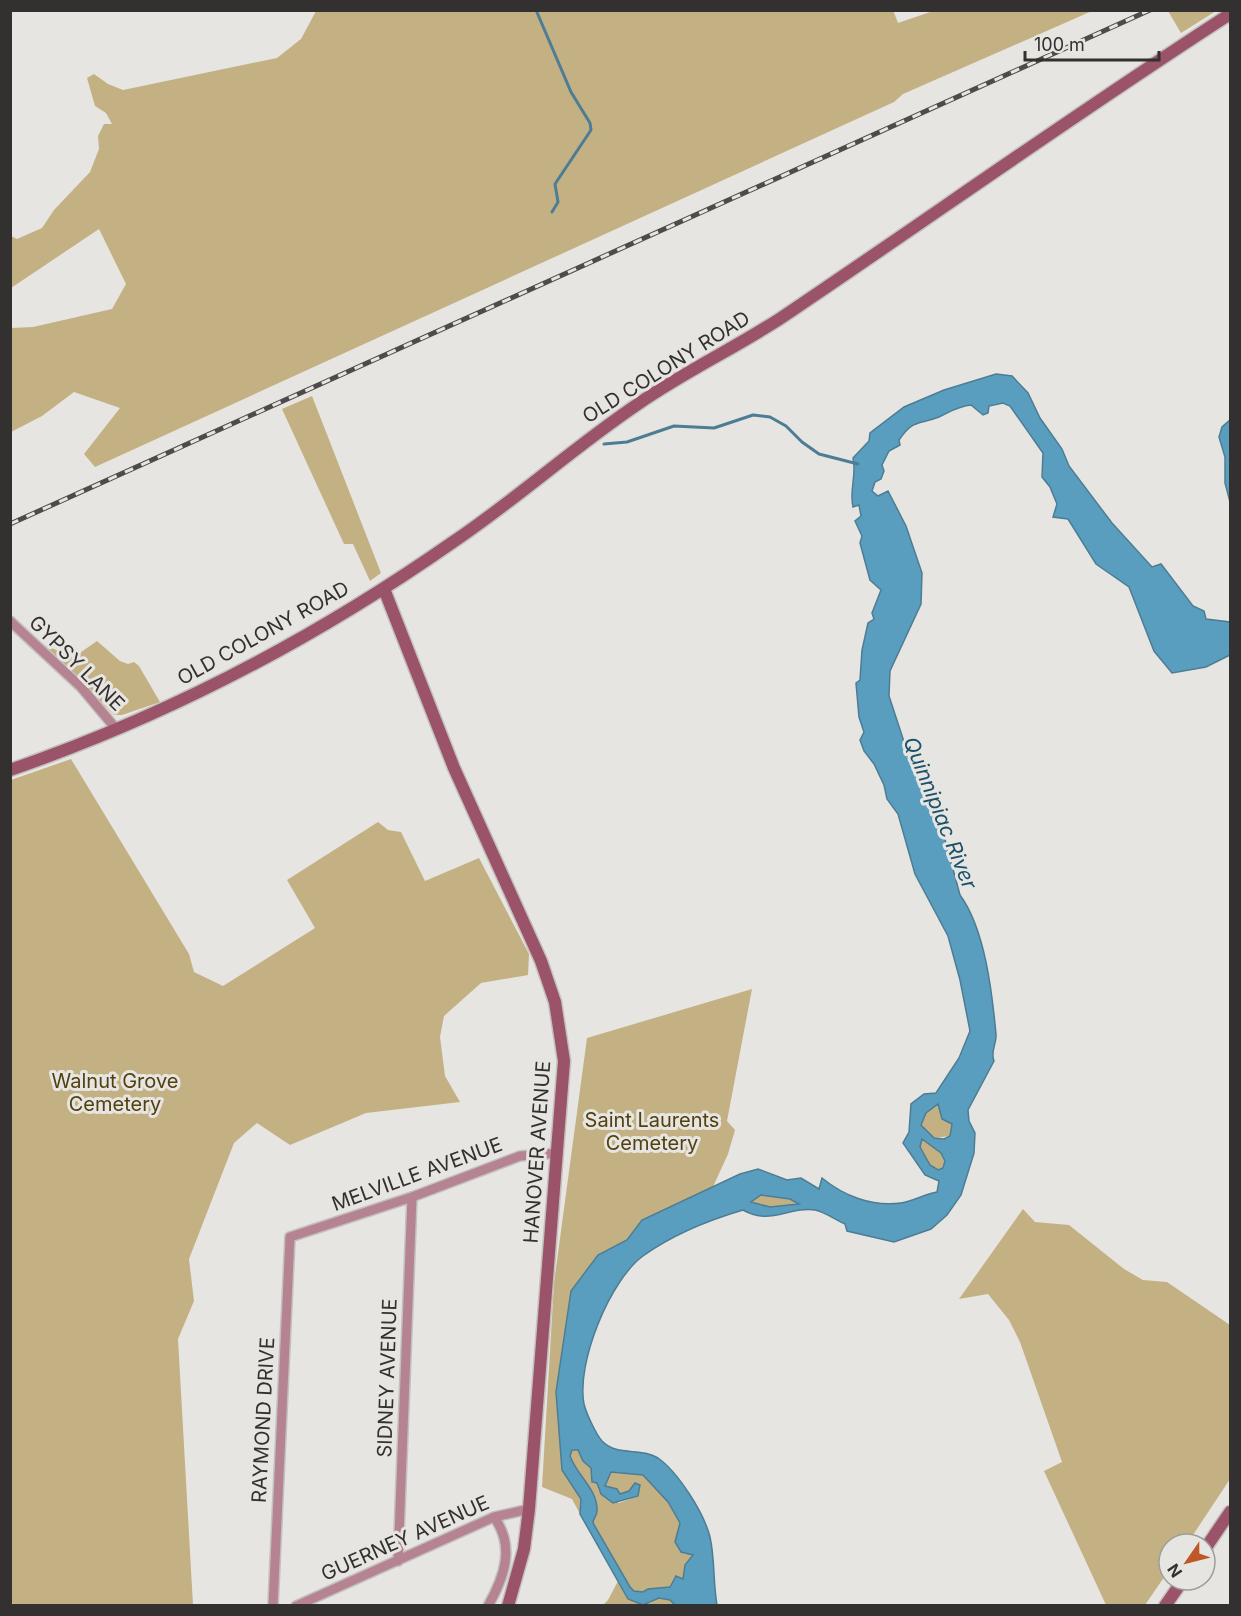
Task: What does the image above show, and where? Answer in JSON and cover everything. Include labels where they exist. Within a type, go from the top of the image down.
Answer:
[{"type":"main road","name":"OLD COLONY ROAD","points":[[10,770],[117,730],[221,680],[384,589],[487,518],[588,440],[643,401],[778,320],[1011,159],[1230,14]]},
{"type":"main road","name":"HANOVER AVENUE","points":[[384,589],[454,768],[536,948],[555,1002],[564,1061],[529,1509],[524,1549],[508,1605]]},
{"type":"main road","points":[[1216,1532],[1230,1512]]},
{"type":"main road","points":[[1166,1605],[1175,1592]]},
{"type":"street","name":"GYPSY LANE","points":[[10,621],[81,687],[117,730]]},
{"type":"street","name":"MELVILLE AVENUE","points":[[290,1237],[412,1197],[520,1156],[558,1153]]},
{"type":"street","name":"SIDNEY AVENUE","points":[[398,1562],[412,1197]]},
{"type":"street","name":"RAYMOND DRIVE","points":[[273,1605],[290,1237]]},
{"type":"street","name":"GUERNEY AVENUE","points":[[296,1605],[398,1562],[494,1517],[529,1509]]},
{"type":"street","points":[[488,1605],[506,1566],[504,1531],[494,1517]]},
{"type":"green space","points":[[893,10],[898,23],[933,11],[1092,11],[903,94],[894,102],[95,467],[84,454],[120,408],[74,392],[42,416],[11,432],[11,328],[33,327],[112,309],[126,284],[99,229],[11,288],[11,236],[17,239],[42,228],[54,210],[90,172],[99,149],[98,136],[104,124],[112,124],[106,113],[95,106],[87,78],[94,74],[108,84],[123,90],[277,58],[301,39],[316,11]]},
{"type":"green space","points":[[1168,11],[1216,11],[1181,33]]},
{"type":"green space","points":[[312,396],[381,573],[370,581],[353,544],[344,544],[282,409]]},
{"type":"green space","points":[[97,641],[120,661],[128,664],[134,662],[139,666],[160,702],[122,715],[114,715],[44,645],[74,657]]},
{"type":"green space","name":"Walnut Grove Cemetery","points":[[71,759],[189,954],[194,972],[223,986],[315,928],[287,880],[378,822],[388,830],[401,832],[425,881],[479,858],[529,954],[528,975],[481,983],[444,1016],[440,1037],[445,1076],[460,1102],[366,1113],[290,1145],[257,1123],[234,1143],[189,1259],[194,1301],[178,1339],[193,1605],[13,1606],[11,1598],[11,780]]},
{"type":"green space","name":"Saint Laurents Cemetery","points":[[752,989],[727,1121],[735,1130],[728,1154],[712,1189],[642,1220],[627,1240],[598,1255],[571,1291],[556,1392],[562,1470],[581,1499],[580,1514],[572,1499],[542,1487],[554,1283],[587,1038]]},
{"type":"green space","points":[[939,1104],[942,1119],[952,1124],[950,1136],[934,1138],[921,1125],[926,1112]]},
{"type":"green space","points":[[922,1139],[941,1153],[945,1161],[943,1168],[938,1170],[930,1165],[920,1147]]},
{"type":"green space","points":[[761,1194],[790,1199],[800,1204],[770,1208],[751,1202]]},
{"type":"green space","points":[[1023,1209],[1035,1222],[1069,1225],[1124,1269],[1143,1280],[1167,1282],[1230,1325],[1230,1479],[1195,1532],[1157,1532],[1157,1588],[1145,1605],[1106,1605],[1044,1471],[1062,1462],[1020,1342],[1009,1320],[988,1294],[959,1299]]},
{"type":"green space","points":[[572,1449],[578,1450],[583,1461],[591,1468],[592,1482],[597,1483],[599,1491],[619,1503],[638,1496],[630,1491],[623,1495],[607,1488],[605,1483],[611,1472],[643,1475],[668,1502],[680,1523],[675,1542],[680,1552],[693,1555],[685,1565],[683,1580],[672,1582],[670,1587],[648,1589],[643,1592],[634,1591],[630,1587],[593,1523],[597,1513],[596,1503],[591,1489],[573,1463],[570,1456]]},
{"type":"green space","points":[[618,1581],[628,1599],[650,1603],[659,1598],[670,1600],[675,1605],[602,1606],[608,1600]]},
{"type":"water","points":[[996,374],[1012,376],[1028,393],[1040,418],[1062,449],[1069,466],[1112,523],[1152,567],[1161,564],[1193,606],[1204,611],[1206,619],[1230,622],[1230,655],[1206,667],[1172,673],[1154,651],[1129,587],[1096,564],[1068,519],[1053,517],[1057,504],[1050,487],[1042,477],[1043,453],[1010,406],[1003,403],[989,406],[988,413],[983,415],[971,405],[958,408],[912,426],[899,440],[900,445],[889,451],[882,465],[884,471],[881,479],[875,482],[872,491],[878,496],[888,491],[906,526],[922,573],[921,604],[890,671],[889,696],[911,763],[943,832],[960,895],[976,925],[986,961],[994,1017],[996,1037],[994,1061],[968,1110],[969,1121],[975,1133],[974,1153],[961,1195],[947,1215],[931,1229],[894,1242],[847,1231],[845,1224],[815,1210],[762,1216],[743,1210],[704,1223],[666,1241],[643,1256],[619,1283],[590,1345],[583,1387],[585,1408],[594,1429],[608,1446],[658,1458],[674,1473],[689,1494],[702,1516],[710,1537],[717,1605],[675,1605],[670,1600],[659,1598],[643,1605],[628,1599],[580,1514],[581,1499],[562,1470],[556,1392],[571,1291],[598,1255],[627,1240],[642,1220],[740,1174],[758,1169],[787,1180],[801,1178],[819,1189],[822,1178],[849,1195],[869,1202],[901,1203],[937,1192],[939,1181],[925,1175],[903,1143],[909,1132],[911,1104],[924,1094],[936,1093],[959,1058],[970,1031],[948,936],[915,874],[898,814],[887,799],[884,785],[860,740],[864,732],[859,717],[856,683],[860,680],[862,650],[868,623],[874,619],[872,613],[881,590],[870,580],[860,543],[862,536],[855,521],[861,516],[859,505],[853,507],[852,495],[853,458],[869,441],[870,433],[904,407],[944,390]],"holes":[[[938,1104],[942,1119],[952,1124],[950,1136],[944,1139],[934,1138],[921,1125],[926,1113]],[[922,1139],[941,1153],[945,1161],[943,1168],[938,1170],[930,1165],[920,1147]],[[761,1195],[790,1199],[799,1204],[770,1207],[751,1202]],[[572,1450],[578,1450],[583,1461],[591,1468],[592,1482],[597,1483],[601,1494],[613,1503],[638,1496],[640,1485],[635,1483],[629,1491],[620,1494],[617,1489],[605,1486],[611,1472],[643,1475],[668,1502],[680,1523],[675,1542],[681,1552],[693,1555],[685,1565],[683,1579],[676,1576],[670,1587],[648,1589],[643,1592],[634,1591],[630,1587],[593,1523],[597,1511],[594,1496],[570,1456]]]},
{"type":"water","points":[[1230,420],[1230,502],[1225,483],[1225,457],[1219,437],[1222,427]]},
{"type":"waterway","points":[[536,10],[571,92],[590,123],[591,130],[555,184],[558,202],[552,212]]},
{"type":"waterway","points":[[604,444],[627,442],[674,426],[714,428],[753,415],[770,417],[786,426],[802,442],[819,454],[858,464]]},
{"type":"railway","points":[[10,524],[1150,10]]},
{"type":"water label","name":"Quinnipiac River","points":[[940,813]]}]
